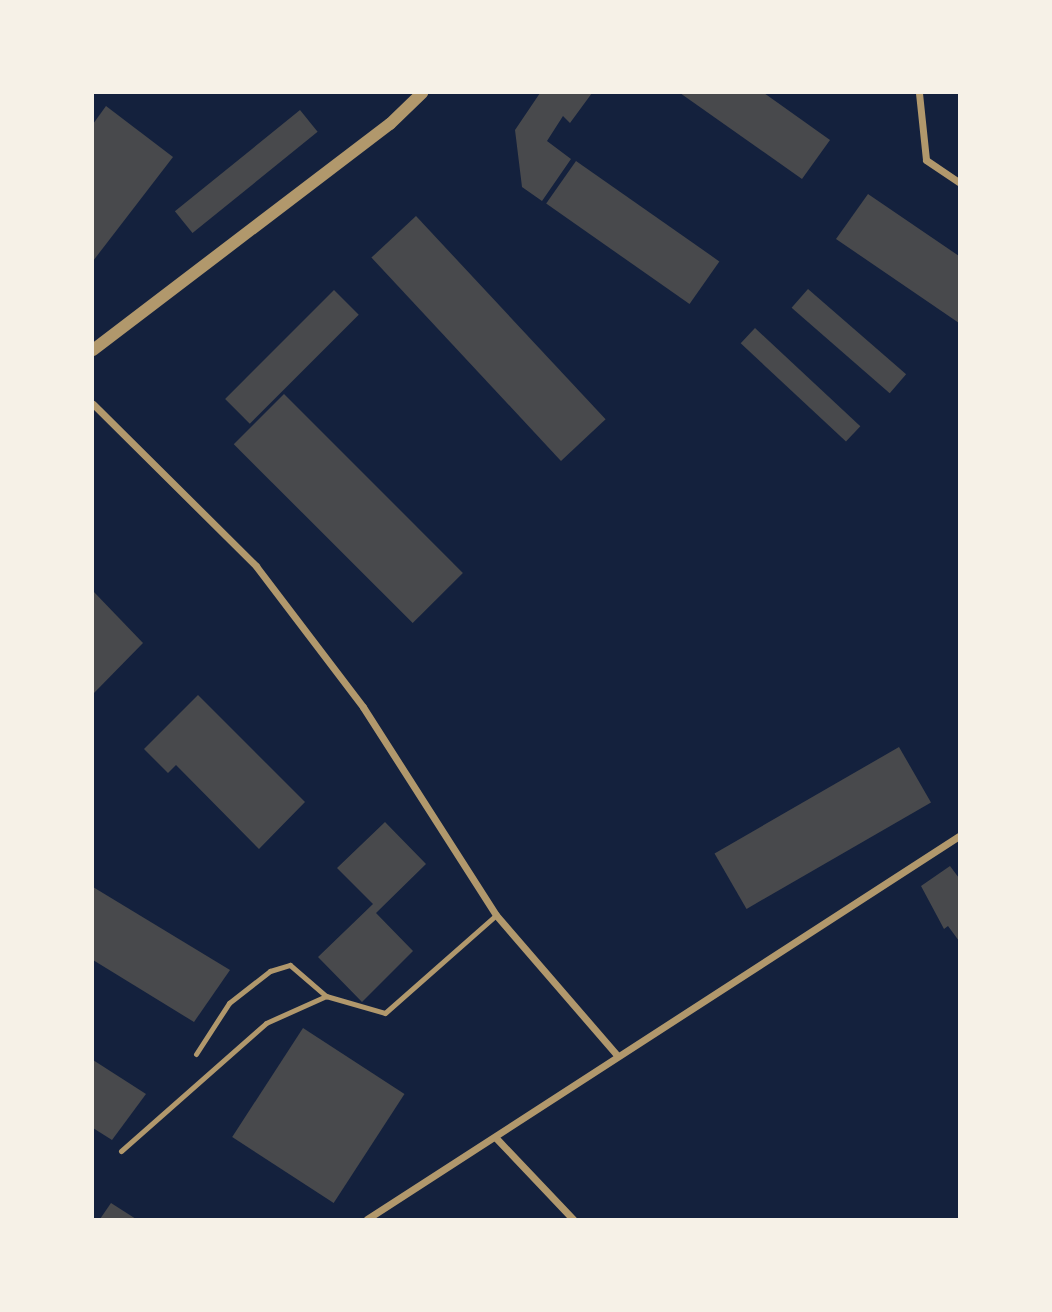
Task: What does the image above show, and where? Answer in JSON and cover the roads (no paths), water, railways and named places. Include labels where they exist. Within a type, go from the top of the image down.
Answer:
[{"type":"street","points":[[93,350],[390,124],[422,93]]},
{"type":"street","points":[[919,93],[926,160],[959,182]]},
{"type":"street","points":[[93,404],[256,566],[363,707],[496,915],[617,1055]]},
{"type":"street","points":[[367,1219],[959,836]]},
{"type":"street","points":[[496,1138],[573,1219]]},
{"type":"lane","points":[[196,1054],[229,1003],[270,971],[290,965],[326,996],[385,1013],[496,915]]},
{"type":"lane","points":[[121,1151],[266,1023],[326,996]]}]
